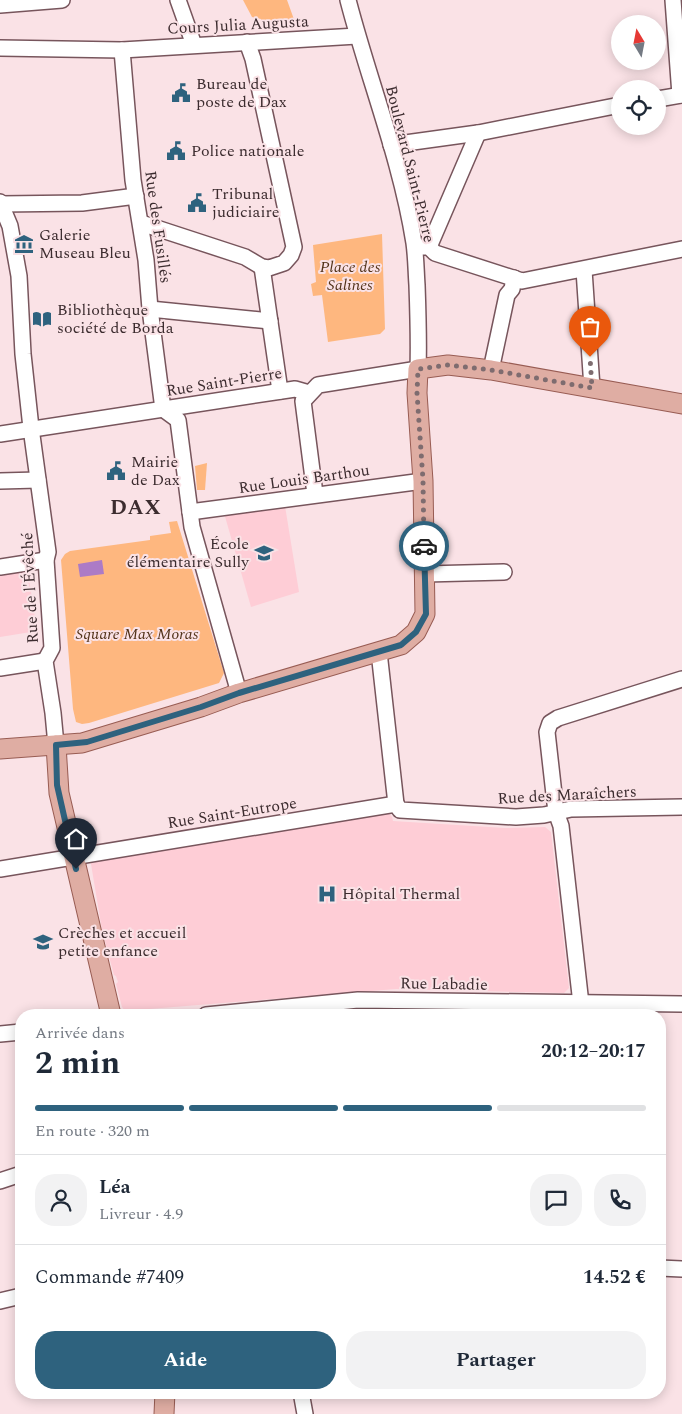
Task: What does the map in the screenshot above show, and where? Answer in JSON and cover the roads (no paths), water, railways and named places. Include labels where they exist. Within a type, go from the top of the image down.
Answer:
[{"type":"main road","points":[[0,749],[87,742],[201,707],[239,693],[401,645],[416,632],[426,614],[423,480],[417,393],[418,369],[448,365],[491,370],[682,404]]},
{"type":"main road","points":[[56,745],[57,785],[110,1009]]},
{"type":"main road","points":[[164,1414],[165,1399]]},
{"type":"street","points":[[0,5],[62,0]]},
{"type":"street","points":[[178,0],[194,45]]},
{"type":"street","name":"Boulevard Saint-Pierre","points":[[348,0],[410,222],[426,249],[418,369]]},
{"type":"street","points":[[666,98],[681,95],[673,0]]},
{"type":"street","name":"Cours Julia Augusta","points":[[0,48],[122,50],[357,36]]},
{"type":"street","points":[[140,223],[245,257],[262,267],[269,268],[284,263],[291,255],[294,247],[253,60],[247,42]]},
{"type":"street","name":"Rue des Fusillés","points":[[122,50],[136,196],[146,260],[150,309],[163,409]]},
{"type":"street","points":[[390,145],[478,133],[611,107]]},
{"type":"street","points":[[478,133],[426,249],[518,280],[584,270],[682,248]]},
{"type":"street","points":[[0,203],[82,203],[136,196]]},
{"type":"street","name":"Rue de l'Évêché","points":[[0,203],[10,226],[19,276],[23,354],[48,552],[46,560],[52,648],[44,661],[53,713],[56,745]]},
{"type":"street","points":[[262,267],[280,391]]},
{"type":"street","points":[[584,270],[592,388]]},
{"type":"street","points":[[491,370],[507,295],[518,280]]},
{"type":"street","points":[[150,309],[270,321]]},
{"type":"street","points":[[315,494],[303,400],[318,385],[418,369]]},
{"type":"street","name":"Rue Saint-Pierre","points":[[0,434],[295,389],[309,393]]},
{"type":"street","points":[[163,409],[178,420],[192,527],[239,693]]},
{"type":"street","points":[[0,481],[38,480]]},
{"type":"street","name":"Rue Louis Barthou","points":[[190,512],[423,480]]},
{"type":"street","points":[[0,567],[46,560]]},
{"type":"street","points":[[425,574],[504,572]]},
{"type":"street","points":[[380,652],[396,804]]},
{"type":"street","points":[[0,668],[44,661]]},
{"type":"street","points":[[581,1004],[561,826],[556,812],[547,732],[550,723],[558,718],[682,679]]},
{"type":"street","name":"Rue des Maraîchers","points":[[396,804],[400,810],[516,817],[544,815],[571,809],[682,807]]},
{"type":"street","name":"Rue Saint-Eutrope","points":[[0,869],[396,804]]},
{"type":"street","name":"Rue Labadie","points":[[273,1009],[358,1000],[435,1008],[581,1004],[607,1009]]},
{"type":"street","name":"Rue Labadie","points":[[624,1009],[682,1004]]},
{"type":"street","points":[[0,1034],[15,1033]]},
{"type":"street","points":[[0,1181],[15,1176]]},
{"type":"street","points":[[666,1268],[682,1269]]},
{"type":"street","points":[[0,1301],[15,1297]]},
{"type":"street","points":[[302,1399],[305,1414]]},
{"type":"place","name":"Bureau de poste de Dax","points":[[181,93]]},
{"type":"place","name":"Police nationale","points":[[176,151]]},
{"type":"place","name":"Tribunal judiciaire","points":[[197,203]]},
{"type":"place","name":"Galerie Museau Bleu","points":[[24,244]]},
{"type":"place","name":"Bibliothèque société de Borda","points":[[42,319]]},
{"type":"place","name":"Mairie de Dax","points":[[116,471]]},
{"type":"place","name":"École élémentaire Sully","points":[[264,553]]},
{"type":"place","name":"Hôpital Thermal","points":[[327,894]]},
{"type":"place","name":"Crèches et accueil petite enfance","points":[[43,942]]},
{"type":"district","name":"DAX","points":[[136,508]]},
{"type":"park label","name":"Place des Salines","points":[[350,276]]},
{"type":"park label","name":"Square Max Moras","points":[[137,634]]}]
